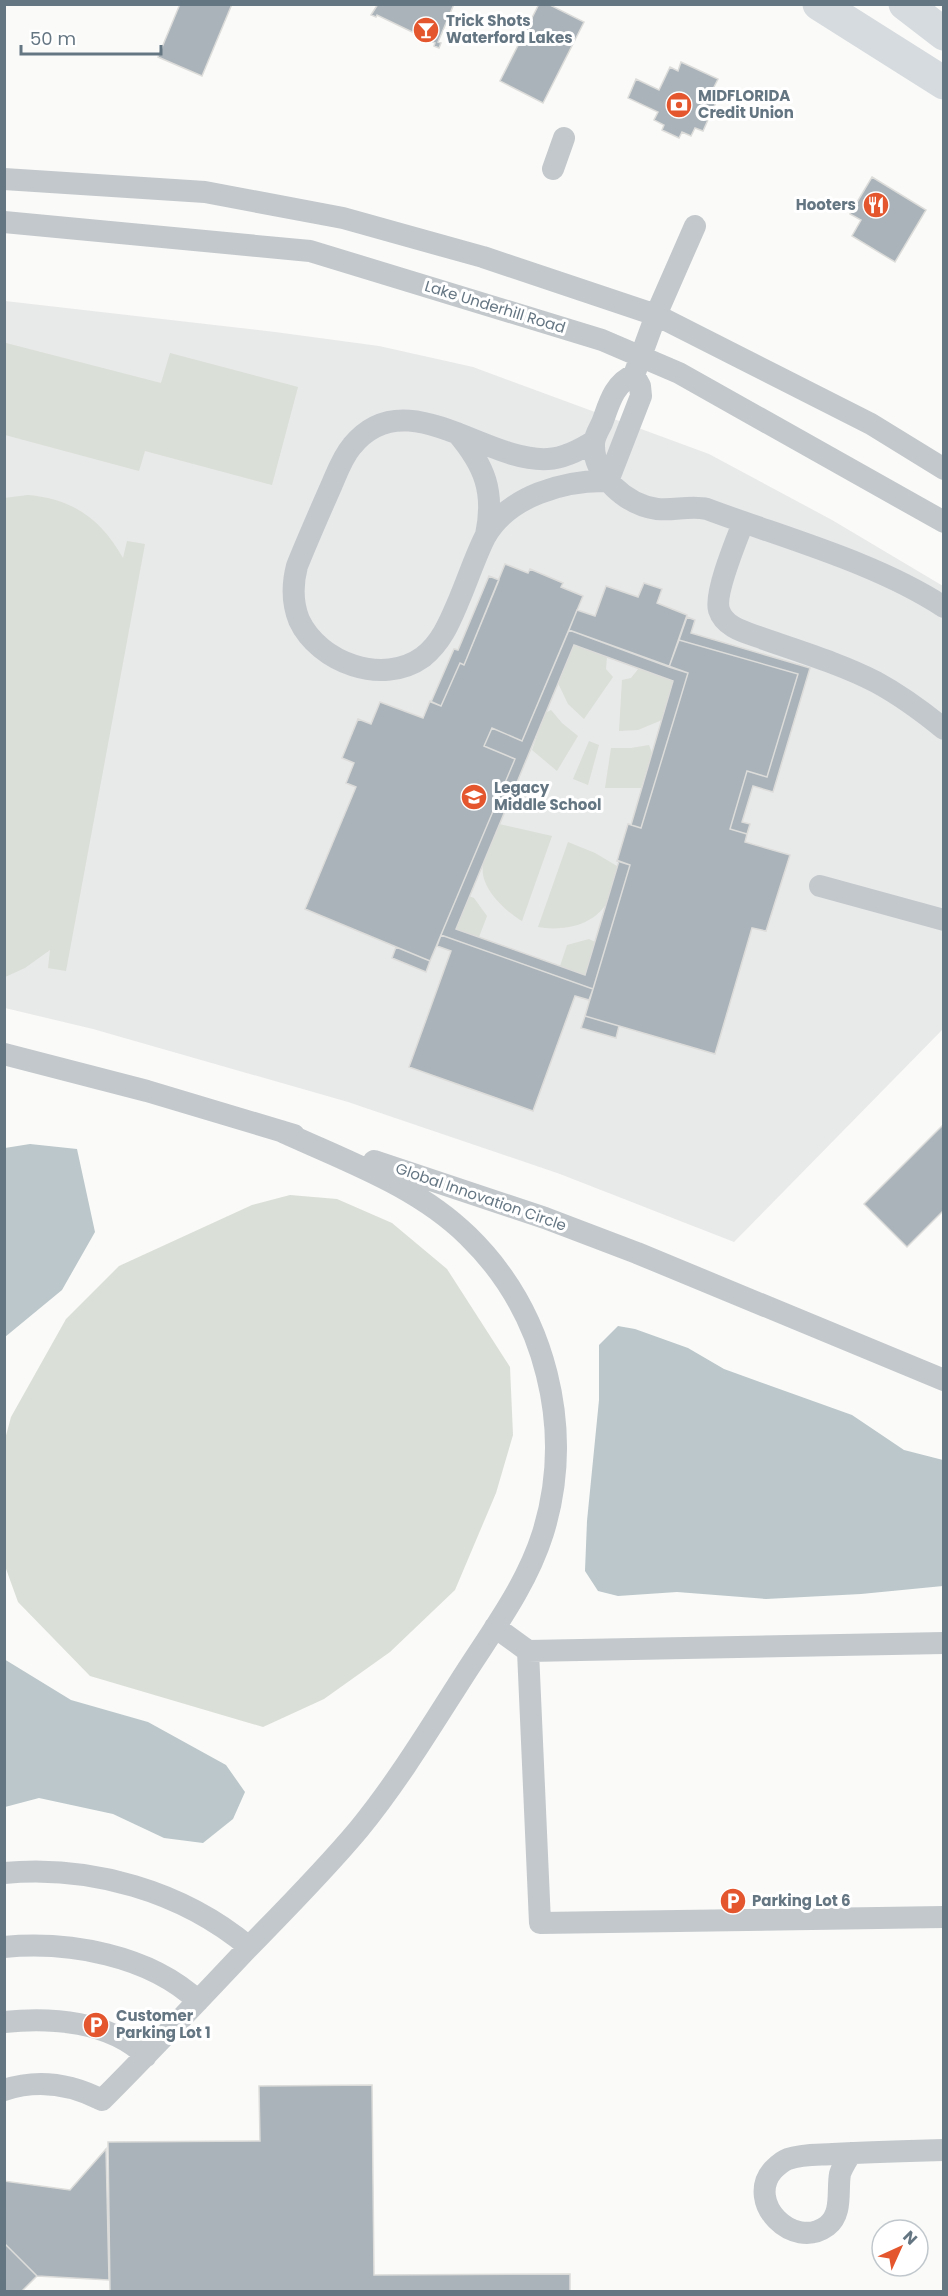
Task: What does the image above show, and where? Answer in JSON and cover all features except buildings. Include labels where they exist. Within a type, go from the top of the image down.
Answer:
[{"type":"highway","points":[[819,4],[944,83]]},
{"type":"highway","points":[[905,4],[944,34]]},
{"type":"street","points":[[553,169],[564,138]]},
{"type":"street","points":[[4,179],[205,192],[343,218],[483,257],[656,315],[871,424],[944,469]]},
{"type":"street","name":"Lake Underhill Road","points":[[4,222],[310,251],[602,340],[638,365],[679,373],[944,522]]},
{"type":"street","points":[[695,226],[656,315],[638,365],[616,388],[594,441],[596,460],[608,482],[631,500],[648,507],[665,509],[699,507],[821,550],[899,582],[944,607]]},
{"type":"street","points":[[608,482],[640,396],[638,365]]},
{"type":"street","points":[[456,433],[478,460],[487,484],[490,511],[486,536],[448,626],[437,644],[414,662],[388,670],[369,669],[333,656],[317,645],[300,620],[294,600],[294,579],[297,566],[336,476],[352,446],[361,437],[379,426],[401,421],[426,423],[456,433],[515,455],[534,459],[549,459],[572,453],[594,441]]},
{"type":"street","points":[[486,536],[511,509],[538,493],[583,483],[608,482]]},
{"type":"street","points":[[743,523],[719,593],[719,610],[725,620],[740,630],[840,666],[874,681],[907,701],[944,729]]},
{"type":"street","points":[[820,886],[944,920]]},
{"type":"street","name":"Global Innovation Circle","points":[[4,1054],[147,1091],[281,1131],[545,1218],[734,1292],[944,1380]]},
{"type":"street","points":[[4,2090],[27,2084],[55,2085],[74,2089],[102,2100],[306,1889],[360,1828],[429,1730],[520,1586],[536,1553],[548,1516],[555,1474],[557,1440],[553,1402],[544,1362],[530,1322],[505,1279],[468,1235],[434,1208],[399,1185],[281,1131]]},
{"type":"street","points":[[495,1627],[528,1651],[944,1643]]},
{"type":"street","points":[[528,1651],[540,1923],[944,1917]]},
{"type":"street","points":[[4,1873],[52,1871],[136,1885],[205,1916],[234,1934],[249,1947]]},
{"type":"street","points":[[4,1947],[49,1946],[108,1956],[168,1979],[198,2001]]},
{"type":"street","points":[[4,2022],[44,2020],[88,2026],[126,2040],[146,2056]]},
{"type":"street","points":[[851,2153],[944,2150]]},
{"type":"shaded area","name":"Legacy Middle School","points":[[5,301],[379,346],[473,367],[709,454],[832,520],[943,586],[943,1029],[734,1242],[560,1174],[348,1102],[93,1029],[5,1008]]},
{"type":"shaded area","points":[[6,343],[161,383],[170,353],[298,387],[272,485],[145,451],[139,471],[5,435]]},
{"type":"shaded area","points":[[28,495],[59,501],[84,513],[105,532],[123,558],[127,541],[145,544],[66,971],[48,968],[50,950],[25,968],[5,977],[4,498]]},
{"type":"shaded area","points":[[574,645],[607,657],[606,669],[613,677],[584,719],[568,704],[558,683]]},
{"type":"shaded area","points":[[639,668],[673,681],[662,720],[638,730],[619,731],[622,680],[631,678]]},
{"type":"shaded area","points":[[551,710],[578,736],[557,771],[532,750],[545,713]]},
{"type":"shaded area","points":[[589,741],[599,745],[588,785],[573,779]]},
{"type":"shaded area","points":[[649,745],[652,753],[641,788],[605,788],[611,748]]},
{"type":"shaded area","points":[[499,824],[552,836],[522,921],[494,897],[483,873],[486,854]]},
{"type":"shaded area","points":[[568,842],[595,853],[617,866],[611,893],[607,903],[598,914],[582,923],[565,928],[538,927]]},
{"type":"shaded area","points":[[469,896],[474,898],[487,916],[479,937],[456,929]]},
{"type":"shaded area","points":[[589,939],[595,942],[585,975],[560,966],[567,945]]},
{"type":"shaded area","points":[[30,1144],[77,1149],[95,1232],[62,1290],[5,1337],[5,1148]]},
{"type":"shaded area","points":[[290,1195],[337,1199],[392,1223],[447,1269],[510,1367],[513,1435],[496,1493],[455,1590],[390,1652],[324,1699],[263,1727],[90,1676],[18,1602],[5,1566],[4,1443],[11,1417],[66,1319],[119,1266],[252,1205]]},
{"type":"shaded area","points":[[618,1326],[635,1329],[688,1348],[724,1369],[852,1415],[904,1450],[943,1460],[943,1586],[861,1594],[766,1599],[677,1592],[618,1596],[598,1591],[585,1571],[587,1521],[599,1400],[599,1345]]},
{"type":"shaded area","points":[[4,1659],[71,1700],[148,1722],[226,1765],[245,1792],[233,1819],[203,1843],[164,1838],[113,1814],[39,1798],[5,1807]]},
{"type":"place","name":"Trick Shots Waterford Lakes","points":[[426,30]]},
{"type":"place","name":"MIDFLORIDA Credit Union","points":[[679,105]]},
{"type":"place","name":"Hooters","points":[[876,205]]},
{"type":"place","name":"Legacy Middle School","points":[[474,797]]},
{"type":"place","name":"Parking Lot 6","points":[[733,1901]]},
{"type":"place","name":"Customer Parking Lot 1","points":[[96,2025]]}]
